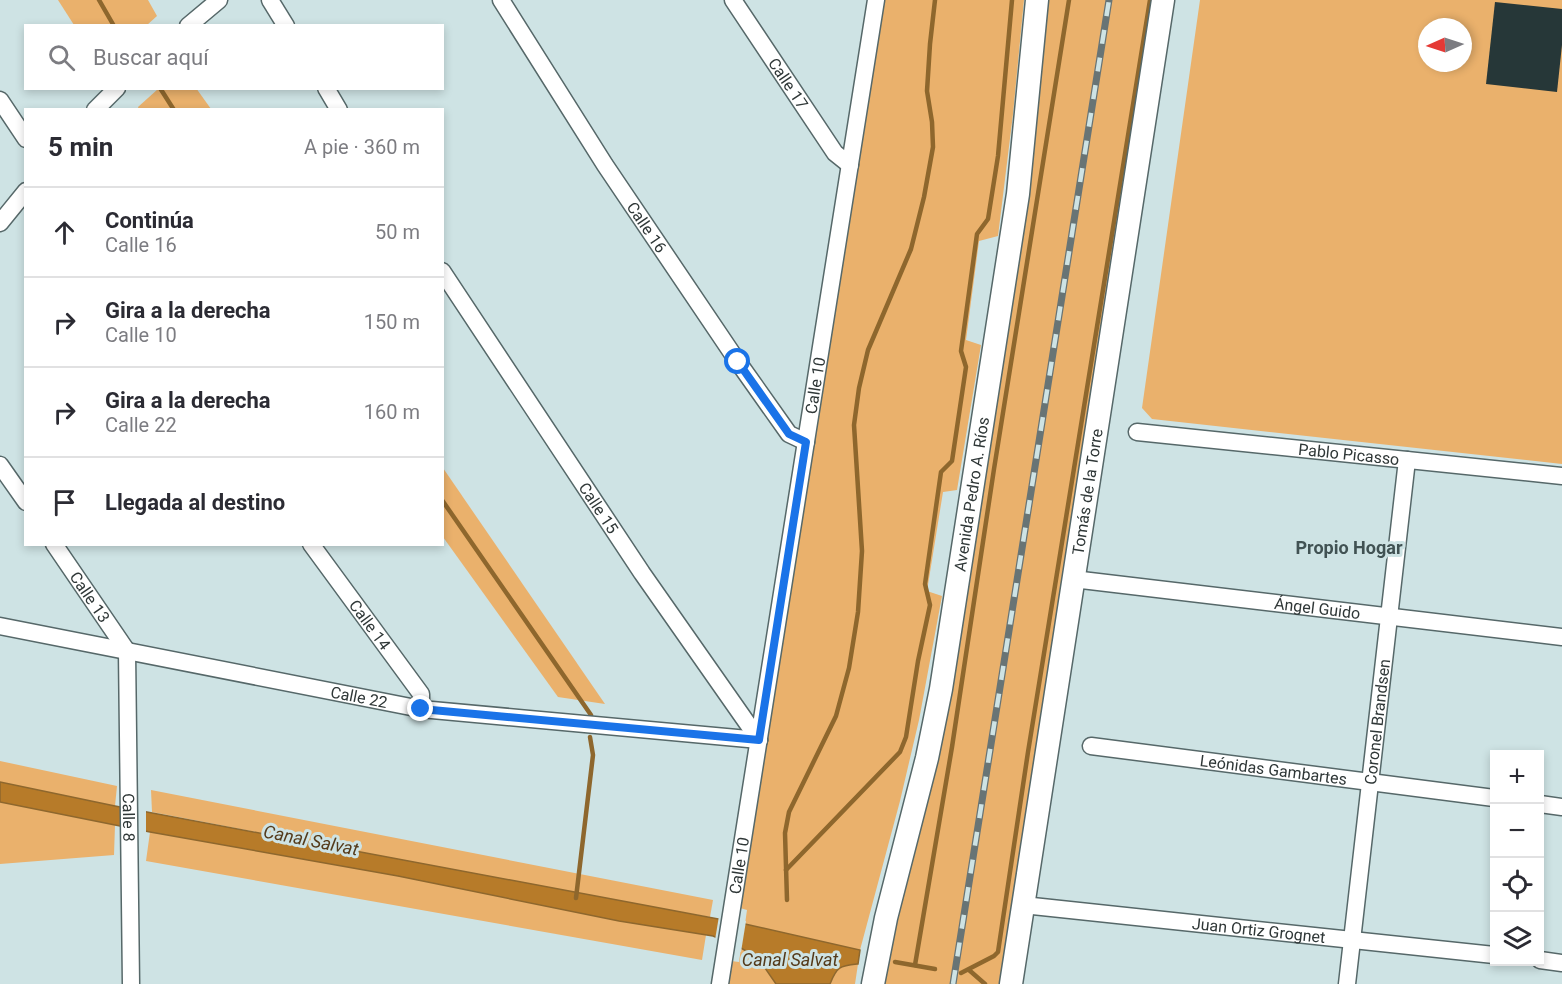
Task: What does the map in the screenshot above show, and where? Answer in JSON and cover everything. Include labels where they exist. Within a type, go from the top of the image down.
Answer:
[{"type":"street","points":[[190,24],[219,0]]},
{"type":"street","points":[[270,0],[285,24]]},
{"type":"street","name":"Calle 16","points":[[501,0],[605,165],[738,362],[789,434],[806,442]]},
{"type":"street","name":"Calle 17","points":[[732,0],[835,153],[850,165]]},
{"type":"street","name":"Calle 10","points":[[720,984],[876,0]]},
{"type":"street","name":"Avenida Pedro A. Ríos","points":[[873,984],[886,918],[927,758],[941,689],[1018,194],[1037,0]]},
{"type":"street","name":"Tomás de la Torre","points":[[1011,984],[1163,0]]},
{"type":"street","points":[[97,108],[115,90]]},
{"type":"street","points":[[327,90],[338,108]]},
{"type":"street","points":[[0,100],[24,136]]},
{"type":"street","points":[[0,224],[24,193]]},
{"type":"street","name":"Calle 15","points":[[444,274],[642,573],[759,740]]},
{"type":"street","name":"Pablo Picasso","points":[[1137,432],[1562,476]]},
{"type":"street","name":"Coronel Brandsen","points":[[1347,984],[1407,460]]},
{"type":"street","points":[[0,465],[24,499]]},
{"type":"street","name":"Calle 13","points":[[55,546],[127,651]]},
{"type":"street","name":"Calle 14","points":[[312,546],[421,694],[421,709]]},
{"type":"street","name":"Ángel Guido","points":[[1073,579],[1562,637]]},
{"type":"street","name":"Calle 22","points":[[0,626],[421,709],[759,740]]},
{"type":"street","name":"Calle 8","points":[[127,651],[131,984]]},
{"type":"street","name":"Leónidas Gambartes","points":[[1091,746],[1490,797]]},
{"type":"street","points":[[1544,805],[1562,807]]},
{"type":"street","name":"Juan Ortiz Grognet","points":[[1023,905],[1490,956]]},
{"type":"street","points":[[1544,961],[1562,963]]},
{"type":"shaded area","points":[[58,0],[148,0],[157,16],[148,24],[73,24]]},
{"type":"shaded area","points":[[883,0],[1024,0],[998,236],[979,241],[966,340],[981,345],[957,490],[943,492],[927,591],[942,596],[919,720],[860,950],[745,924],[747,910],[740,908]]},
{"type":"shaded area","points":[[1037,0],[1163,0],[1011,984],[873,984],[914,814]]},
{"type":"shaded area","points":[[1200,0],[1562,0],[1562,464],[1152,419],[1142,408]]},
{"type":"shaded area","points":[[157,90],[197,90],[210,108],[138,108]]},
{"type":"shaded area","points":[[444,469],[605,704],[558,697],[444,538]]},
{"type":"shaded area","points":[[0,761],[117,786],[115,806],[0,782]]},
{"type":"shaded area","points":[[151,790],[713,900],[710,917],[577,894],[152,812]]},
{"type":"shaded area","points":[[0,802],[115,825],[114,855],[0,864]]},
{"type":"shaded area","points":[[150,832],[398,876],[619,921],[706,935],[702,960],[146,861]]},
{"type":"shaded area","points":[[741,948],[758,959],[776,984],[726,984],[731,961],[739,962]]},
{"type":"shaded area","points":[[858,964],[855,984],[830,984],[840,968]]},
{"type":"water","name":"Canal Salvat","points":[[0,782],[115,806],[745,924],[860,950],[858,964],[840,968],[830,984],[776,984],[758,958],[713,936],[619,921],[398,876],[150,832],[0,802]]},
{"type":"pier","points":[[120,804],[146,808],[146,834],[120,829]]},
{"type":"pier","points":[[719,916],[746,921],[741,952],[715,940]]},
{"type":"building","points":[[1495,2],[1562,9],[1562,45],[1557,92],[1486,84]]},
{"type":"waterway","points":[[99,0],[113,24]]},
{"type":"waterway","points":[[787,900],[785,833],[789,812],[836,716],[849,668],[858,612],[862,551],[854,425],[859,388],[868,350],[911,249],[924,197],[933,147],[927,91],[935,0]]},
{"type":"waterway","points":[[786,870],[900,752],[906,737],[930,605],[925,584],[941,472],[952,461],[966,367],[961,351],[977,234],[988,219],[998,156],[1012,0]]},
{"type":"waterway","points":[[915,965],[952,747],[1069,0]]},
{"type":"waterway","points":[[961,973],[998,952],[1028,752],[1150,0]]},
{"type":"waterway","points":[[161,90],[173,108]]},
{"type":"waterway","points":[[444,503],[591,715]]},
{"type":"waterway","points":[[576,898],[593,755],[590,737]]},
{"type":"waterway","name":"Canal Salvat","points":[[895,962],[935,969]]},
{"type":"waterway","name":"Canal Salvat","points":[[969,970],[985,984]]},
{"type":"railway","points":[[953,984],[1109,0]]},
{"type":"district","name":"Propio Hogar","points":[[1349,547]]},
{"type":"route","points":[[421,709],[759,740],[806,442],[789,434],[738,362]]}]
